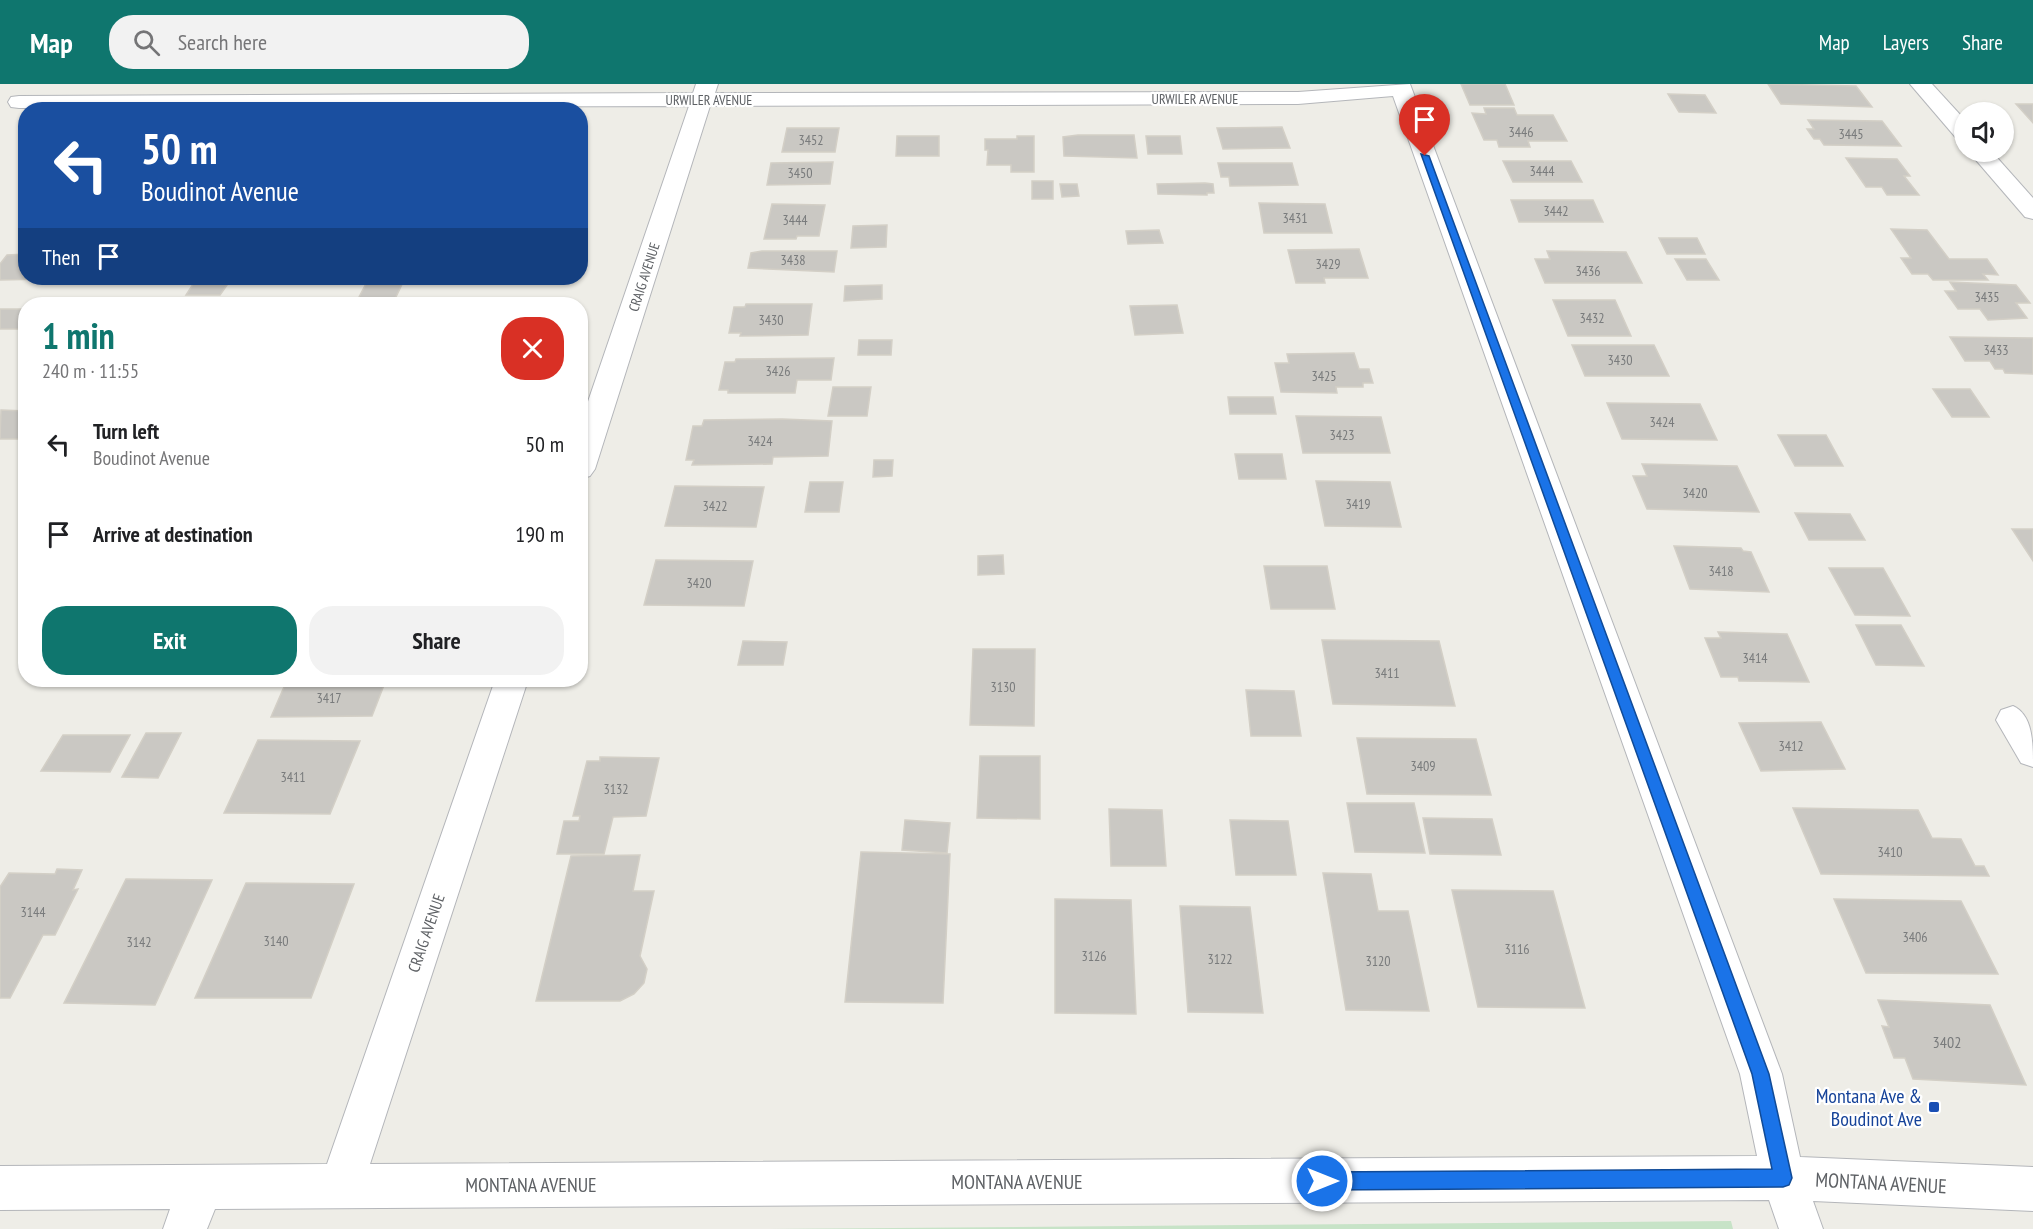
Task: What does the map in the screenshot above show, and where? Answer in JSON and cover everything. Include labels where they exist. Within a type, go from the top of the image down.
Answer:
[{"type":"street","name":"URWILER AVENUE","points":[[19,102],[36,84]]},
{"type":"street","points":[[1921,84],[1954,122]]},
{"type":"street","name":"URWILER AVENUE","points":[[297,102],[704,92],[1298,98],[1399,86]]},
{"type":"street","points":[[1399,86],[1761,1074],[1783,1178],[1801,1229]]},
{"type":"street","name":"CRAIG AVENUE","points":[[588,445],[704,92]]},
{"type":"street","points":[[1989,162],[2033,212]]},
{"type":"street","name":"CRAIG AVENUE","points":[[341,1186],[509,687]]},
{"type":"street","points":[[2013,720],[2033,753]]},
{"type":"street","name":"MONTANA AVENUE","points":[[0,1188],[1783,1178],[2033,1189]]},
{"type":"street","points":[[185,1229],[201,1187]]},
{"type":"green space","points":[[1731,1221],[1733,1229],[769,1229]]},
{"type":"building","points":[[1461,84],[1505,84],[1514,105],[1470,105]]},
{"type":"building","points":[[1768,84],[1856,86],[1872,107],[1781,104]]},
{"type":"building","points":[[1668,94],[1705,95],[1716,113],[1679,112]]},
{"type":"building","points":[[2016,104],[2033,104],[2033,123]]},
{"type":"building","points":[[1484,108],[1514,108],[1517,115],[1553,115],[1567,141],[1528,141],[1530,147],[1499,147],[1497,140],[1484,140],[1472,113],[1486,114]]},
{"type":"building","points":[[1808,120],[1882,121],[1901,146],[1824,145],[1820,139],[1814,139],[1807,129],[1814,129]]},
{"type":"building","points":[[1282,127],[1290,148],[1223,149],[1217,128]]},
{"type":"building","points":[[787,128],[839,128],[835,152],[782,152]]},
{"type":"building","points":[[1134,135],[1137,158],[1064,156],[1063,137]]},
{"type":"building","points":[[897,136],[939,136],[939,156],[896,156]]},
{"type":"building","points":[[1017,136],[1034,136],[1034,172],[1011,172],[1011,165],[987,165],[988,150],[985,150],[985,139],[1017,139]]},
{"type":"building","points":[[1146,136],[1180,136],[1182,154],[1148,154]]},
{"type":"building","points":[[1846,158],[1897,159],[1910,176],[1904,176],[1919,195],[1887,195],[1882,187],[1866,187]]},
{"type":"building","points":[[1503,161],[1571,161],[1582,182],[1513,182]]},
{"type":"building","points":[[833,162],[830,184],[767,185],[771,163]]},
{"type":"building","points":[[1218,163],[1292,163],[1298,185],[1230,186],[1229,177],[1221,177]]},
{"type":"building","points":[[1032,181],[1053,181],[1053,199],[1032,199]]},
{"type":"building","points":[[1060,184],[1077,184],[1079,196],[1062,197]]},
{"type":"building","points":[[1157,184],[1213,184],[1214,193],[1207,193],[1207,195],[1158,194]]},
{"type":"building","points":[[1511,200],[1593,200],[1603,222],[1519,222]]},
{"type":"building","points":[[1259,203],[1325,204],[1332,233],[1264,233]]},
{"type":"building","points":[[772,204],[825,205],[819,236],[764,239]]},
{"type":"building","points":[[887,225],[886,247],[851,248],[853,226]]},
{"type":"building","points":[[1891,229],[1927,230],[1949,259],[1987,259],[1998,275],[1983,274],[1988,280],[1933,280],[1928,274],[1912,274],[1901,258],[1911,258]]},
{"type":"building","points":[[1159,230],[1163,243],[1128,244],[1126,231]]},
{"type":"building","points":[[1659,238],[1697,238],[1705,254],[1667,254]]},
{"type":"building","points":[[1359,249],[1368,278],[1324,278],[1325,283],[1296,283],[1288,250]]},
{"type":"building","points":[[837,251],[834,272],[748,268],[751,253]]},
{"type":"building","points":[[1547,251],[1626,252],[1642,283],[1545,283],[1535,259],[1550,259]]},
{"type":"building","points":[[18,254],[18,280],[0,280],[0,264],[7,255]]},
{"type":"building","points":[[1675,259],[1706,259],[1719,280],[1687,280]]},
{"type":"building","points":[[1950,282],[2016,285],[2030,303],[2016,303],[2027,318],[1988,320],[1980,309],[1958,309],[1945,291],[1956,291]]},
{"type":"building","points":[[192,285],[227,285],[220,295],[186,295]]},
{"type":"building","points":[[365,285],[402,285],[396,297],[359,297]]},
{"type":"building","points":[[882,285],[882,299],[844,301],[845,286]]},
{"type":"building","points":[[1553,300],[1615,300],[1631,336],[1568,336]]},
{"type":"building","points":[[746,304],[812,304],[808,335],[740,336],[741,333],[729,333],[734,307],[745,307]]},
{"type":"building","points":[[1177,305],[1183,333],[1135,335],[1130,306]]},
{"type":"building","points":[[0,309],[18,309],[18,329],[0,329]]},
{"type":"building","points":[[1950,337],[2033,338],[2033,374],[2005,373],[2003,369],[1995,369],[1990,361],[1965,361]]},
{"type":"building","points":[[859,340],[892,340],[891,355],[858,355]]},
{"type":"building","points":[[1572,345],[1654,345],[1669,376],[1585,376]]},
{"type":"building","points":[[1354,353],[1359,369],[1369,369],[1373,383],[1363,383],[1363,387],[1336,387],[1337,393],[1281,392],[1275,363],[1289,363],[1287,354]]},
{"type":"building","points":[[834,358],[831,380],[797,380],[795,393],[728,393],[728,390],[719,390],[725,362],[735,362],[736,359]]},
{"type":"building","points":[[833,387],[871,387],[867,416],[828,416]]},
{"type":"building","points":[[1933,389],[1970,389],[1989,417],[1952,417]]},
{"type":"building","points":[[1228,397],[1273,397],[1276,414],[1230,414]]},
{"type":"building","points":[[1607,403],[1700,404],[1717,440],[1622,439]]},
{"type":"building","points":[[1,410],[18,411],[18,439],[0,439]]},
{"type":"building","points":[[1296,416],[1381,417],[1390,453],[1303,453]]},
{"type":"building","points":[[704,420],[832,421],[828,456],[773,457],[772,464],[692,465],[694,460],[686,460],[693,426],[702,426]]},
{"type":"building","points":[[1778,435],[1826,435],[1843,466],[1795,466]]},
{"type":"building","points":[[1235,454],[1282,454],[1286,479],[1239,479]]},
{"type":"building","points":[[874,460],[893,460],[892,476],[873,477]]},
{"type":"building","points":[[1642,464],[1737,466],[1759,512],[1647,509],[1633,476],[1647,476]]},
{"type":"building","points":[[1316,481],[1390,482],[1401,527],[1325,526]]},
{"type":"building","points":[[810,482],[843,482],[839,512],[805,512]]},
{"type":"building","points":[[675,486],[764,487],[756,527],[665,526]]},
{"type":"building","points":[[1795,513],[1850,514],[1865,540],[1809,540]]},
{"type":"building","points":[[2012,529],[2033,529],[2033,561]]},
{"type":"building","points":[[1674,546],[1741,548],[1743,551],[1751,552],[1769,592],[1690,589]]},
{"type":"building","points":[[1003,555],[1004,574],[978,575],[978,556]]},
{"type":"building","points":[[656,560],[753,561],[744,606],[644,605]]},
{"type":"building","points":[[1264,566],[1327,566],[1335,609],[1271,609]]},
{"type":"building","points":[[1829,568],[1883,568],[1910,616],[1855,615]]},
{"type":"building","points":[[1856,625],[1901,625],[1924,666],[1876,665]]},
{"type":"building","points":[[1718,632],[1787,634],[1809,682],[1739,681],[1738,677],[1721,677],[1705,638],[1721,638]]},
{"type":"building","points":[[1322,640],[1439,641],[1455,706],[1333,704]]},
{"type":"building","points":[[743,641],[787,642],[783,665],[738,665]]},
{"type":"building","points":[[973,649],[1035,649],[1034,726],[970,725]]},
{"type":"building","points":[[284,687],[383,687],[372,716],[271,717]]},
{"type":"building","points":[[1246,690],[1294,691],[1301,736],[1251,736]]},
{"type":"building","points":[[1821,722],[1845,769],[1761,771],[1739,723]]},
{"type":"building","points":[[146,733],[181,733],[158,778],[122,777]]},
{"type":"building","points":[[63,735],[130,735],[110,772],[41,771]]},
{"type":"building","points":[[1357,738],[1476,739],[1491,795],[1367,794]]},
{"type":"building","points":[[258,740],[360,741],[330,814],[224,813]]},
{"type":"building","points":[[980,756],[1040,756],[1040,819],[977,818]]},
{"type":"building","points":[[600,757],[659,758],[646,816],[613,817],[604,854],[557,854],[564,821],[579,821],[580,816],[573,816],[587,761],[600,761]]},
{"type":"building","points":[[1347,803],[1414,803],[1425,853],[1355,852]]},
{"type":"building","points":[[1793,808],[1918,810],[1932,838],[1961,839],[1975,866],[1984,866],[1989,876],[1821,874]]},
{"type":"building","points":[[1109,809],[1162,810],[1166,866],[1111,866]]},
{"type":"building","points":[[1423,818],[1492,819],[1501,855],[1430,854]]},
{"type":"building","points":[[905,820],[950,823],[947,853],[902,850]]},
{"type":"building","points":[[1230,820],[1288,821],[1296,875],[1236,875]]},
{"type":"building","points":[[861,852],[950,854],[943,1003],[845,1002]]},
{"type":"building","points":[[640,855],[633,891],[654,891],[640,956],[647,969],[644,983],[634,994],[620,1001],[536,1001],[571,856]]},
{"type":"building","points":[[57,869],[82,870],[73,890],[78,889],[55,935],[43,935],[10,998],[0,998],[0,887],[9,873],[55,874]]},
{"type":"building","points":[[1323,873],[1371,874],[1378,911],[1408,911],[1429,1011],[1346,1010]]},
{"type":"building","points":[[126,879],[212,880],[155,1005],[64,1003]]},
{"type":"building","points":[[246,883],[354,884],[311,998],[195,998]]},
{"type":"building","points":[[1452,890],[1553,891],[1585,1008],[1478,1007]]},
{"type":"building","points":[[1055,899],[1131,900],[1136,1014],[1055,1013]]},
{"type":"building","points":[[1834,899],[1961,901],[1998,974],[1866,973]]},
{"type":"building","points":[[1180,906],[1250,907],[1263,1013],[1188,1012]]},
{"type":"building","points":[[1878,1000],[1990,1005],[2026,1085],[1913,1079],[1905,1058],[1894,1058],[1882,1026],[1889,1027]]},
{"type":"place","name":"Montana Ave & Boudinot Ave","points":[[1934,1107]]},
{"type":"route","points":[[1322,1181],[1783,1178],[1761,1074],[1425,156]]}]
